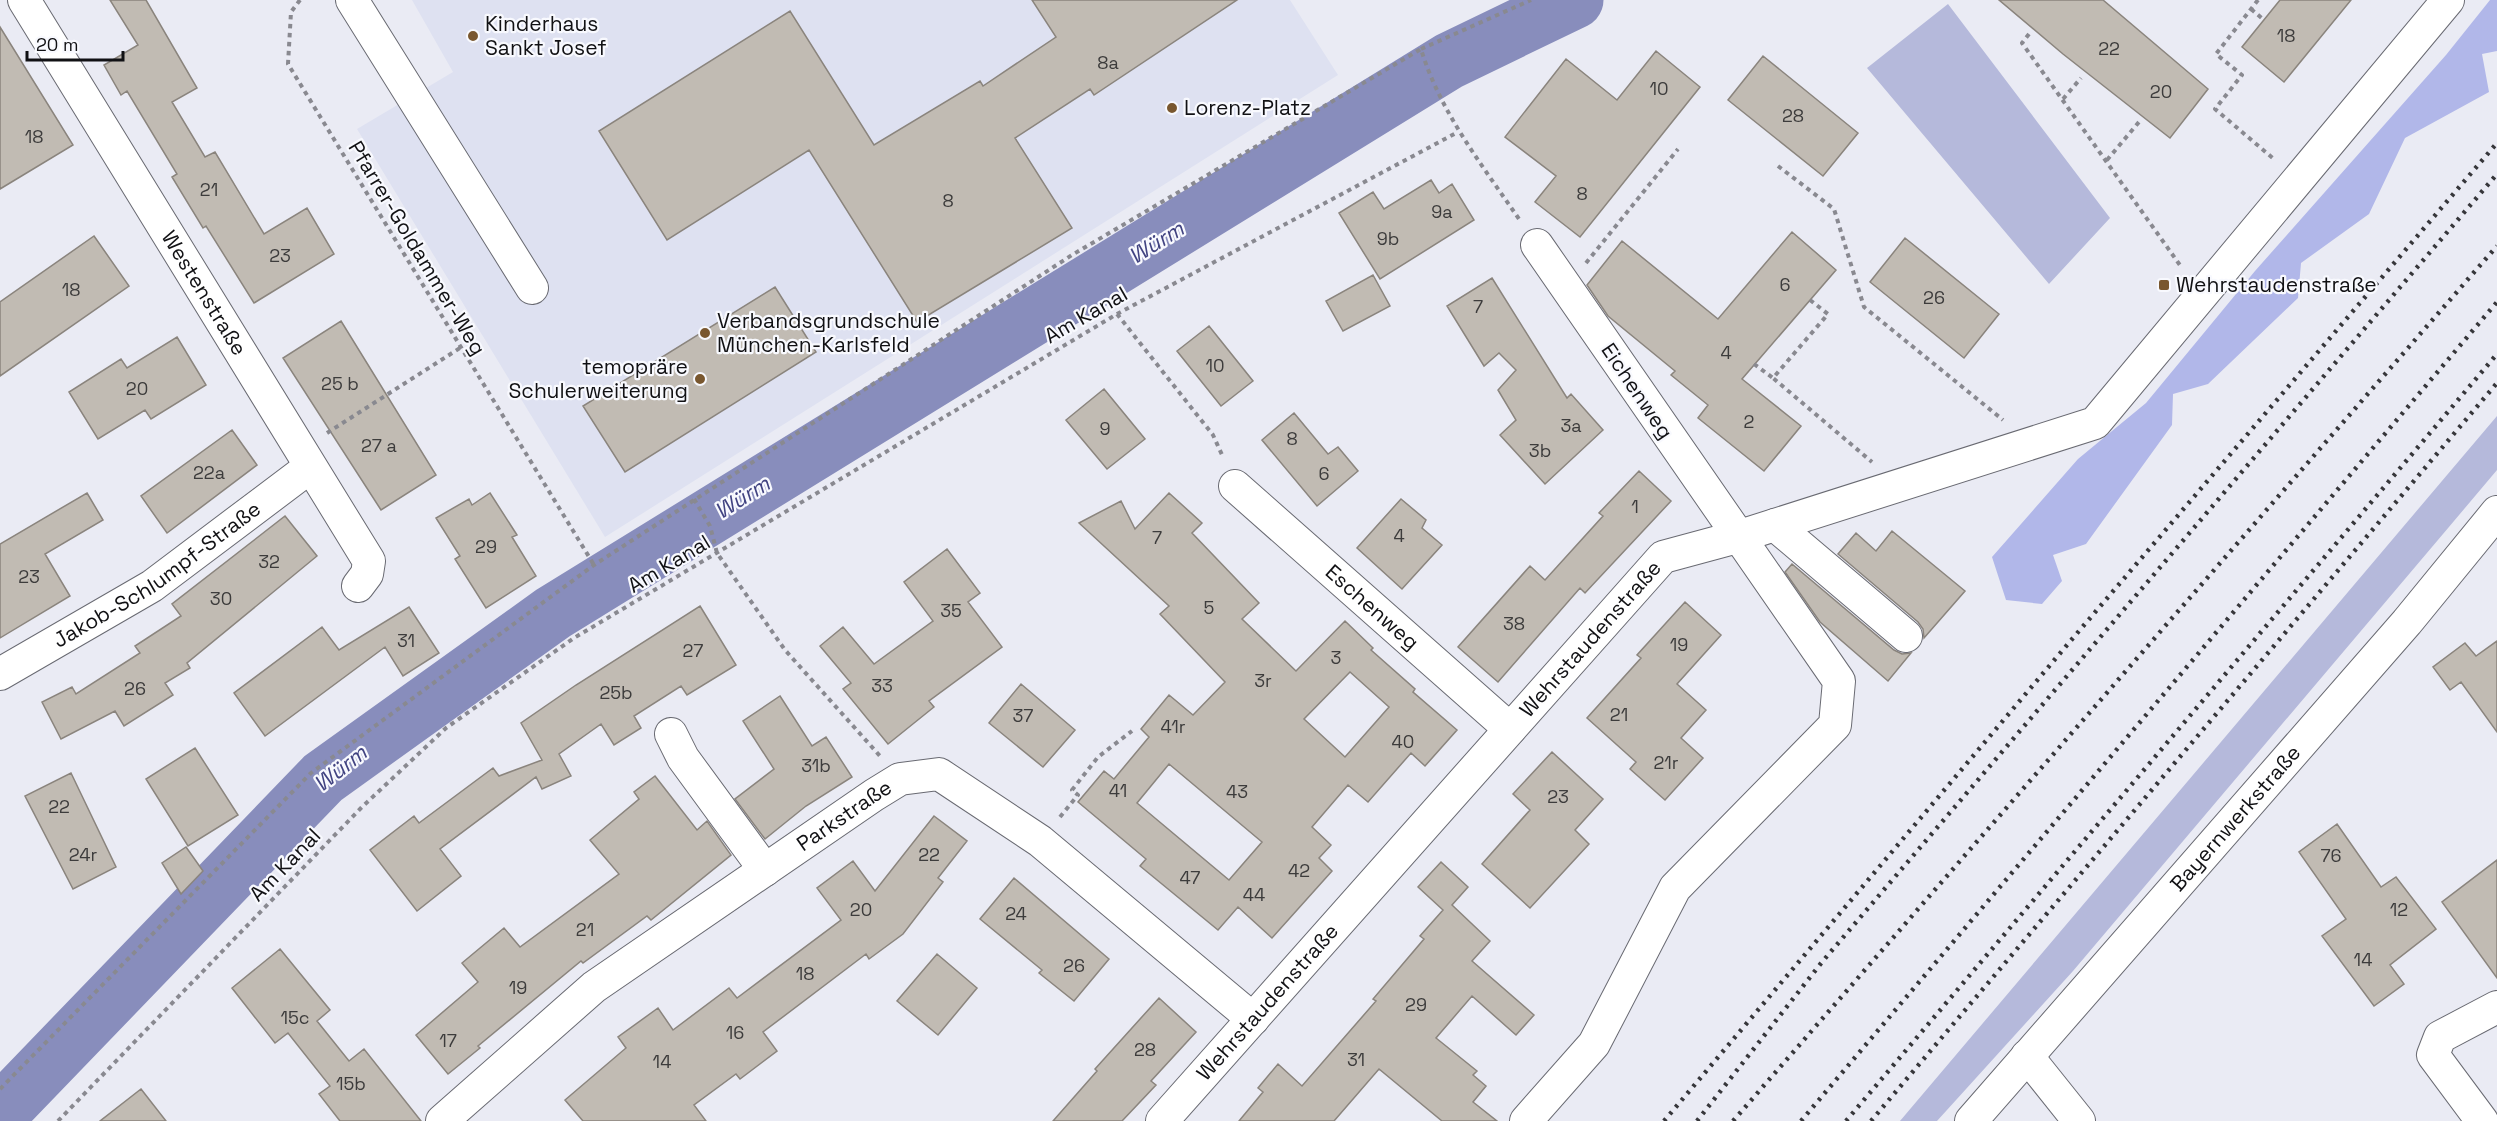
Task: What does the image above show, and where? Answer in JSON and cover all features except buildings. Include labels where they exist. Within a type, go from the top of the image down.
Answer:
[{"type":"street","name":"Westenstraße","points":[[24,0],[304,459],[369,561],[367,574],[358,586]]},
{"type":"street","points":[[352,0],[532,288]]},
{"type":"street","name":"Wehrstaudenstraße","points":[[1162,1121],[1663,557],[1737,537],[2095,423],[2448,0]]},
{"type":"street","name":"Eichenweg","points":[[1526,1121],[1594,1044],[1675,888],[1835,725],[1839,681],[1737,537],[1537,245]]},
{"type":"street","name":"Jakob-Schlumpf-Straße","points":[[0,674],[152,586],[304,459]]},
{"type":"street","name":"Eschenweg","points":[[1235,486],[1510,729]]},
{"type":"street","name":"Bayernwerkstraße","points":[[1971,1121],[2407,622],[2497,512]]},
{"type":"street","points":[[1775,525],[1906,636]]},
{"type":"street","points":[[671,735],[683,758],[765,870]]},
{"type":"street","name":"Parkstraße","points":[[442,1121],[594,987],[900,779],[939,774],[1040,840],[1253,1019]]},
{"type":"street","points":[[2482,1121],[2433,1055],[2440,1037],[2497,1006]]},
{"type":"street","points":[[2027,1056],[2058,1108],[2079,1121]]},
{"type":"path","name":"Pfarrer-Goldammer-Weg","points":[[300,0],[291,12],[288,64],[594,565]]},
{"type":"path","points":[[0,1089],[311,773],[594,565],[694,498],[1072,255],[1421,49],[1531,0]]},
{"type":"path","points":[[2258,0],[2216,54],[2242,75],[2215,110],[2298,179]]},
{"type":"path","points":[[2251,9],[2264,20]]},
{"type":"path","points":[[2030,34],[2022,43],[2107,160],[2201,296]]},
{"type":"path","points":[[1421,49],[1434,85],[1458,132],[1537,245]]},
{"type":"path","points":[[2063,99],[2081,78]]},
{"type":"path","points":[[2107,160],[2139,122]]},
{"type":"path","name":"Am Kanal","points":[[58,1121],[361,808],[446,728],[574,638],[1117,314],[1458,132]]},
{"type":"path","points":[[1566,288],[1678,149]]},
{"type":"path","points":[[1778,166],[1834,209],[1864,307],[2032,443]]},
{"type":"path","points":[[1773,378],[1828,314],[1810,300]]},
{"type":"path","points":[[1117,314],[1213,435],[1235,486]]},
{"type":"path","points":[[304,459],[460,348]]},
{"type":"path","points":[[1754,363],[1900,485]]},
{"type":"path","points":[[694,498],[710,526],[717,553],[785,650],[900,779]]},
{"type":"path","points":[[1040,840],[1078,795],[1072,790],[1098,757],[1132,731]]},
{"type":"shaded area","name":"Verbandsgrundschule München-Karlsfeld","points":[[412,0],[1290,0],[1338,75],[605,537],[357,129],[453,72]]},
{"type":"shaded area","points":[[2490,0],[2497,0],[2497,51],[2482,54],[2489,92],[2405,138],[2369,214],[2301,263],[2298,298],[2208,384],[2173,394],[2172,425],[2086,544],[2053,555],[2062,581],[2042,604],[2006,600],[1992,557],[2078,459],[2146,403],[2255,271],[2446,55]]},
{"type":"shaded area","points":[[1948,4],[2110,218],[2049,284],[1867,68]]},
{"type":"shaded area","points":[[2497,416],[2497,470],[2073,971],[1937,1121],[1900,1121]]},
{"type":"waterway","name":"Würm","points":[[0,1113],[323,778],[553,613],[1449,61],[1575,0]]},
{"type":"railway","points":[[1664,1121],[2073,638],[2497,143]]},
{"type":"railway","points":[[1697,1121],[1822,962],[2497,174]]},
{"type":"railway","points":[[1733,1121],[2497,246]]},
{"type":"railway","points":[[1801,1121],[2497,302]]},
{"type":"railway","points":[[1846,1121],[2497,354]]},
{"type":"railway","points":[[1871,1121],[2497,383]]},
{"type":"place","name":"Kinderhaus Sankt Josef","points":[[473,36]]},
{"type":"place","name":"Lorenz-Platz","points":[[1172,108]]},
{"type":"place","name":"Wehrstaudenstraße","points":[[2164,285]]},
{"type":"place","name":"Verbandsgrundschule München-Karlsfeld","points":[[705,333]]},
{"type":"place","name":"temopräre Schulerweiterung","points":[[700,379]]}]
